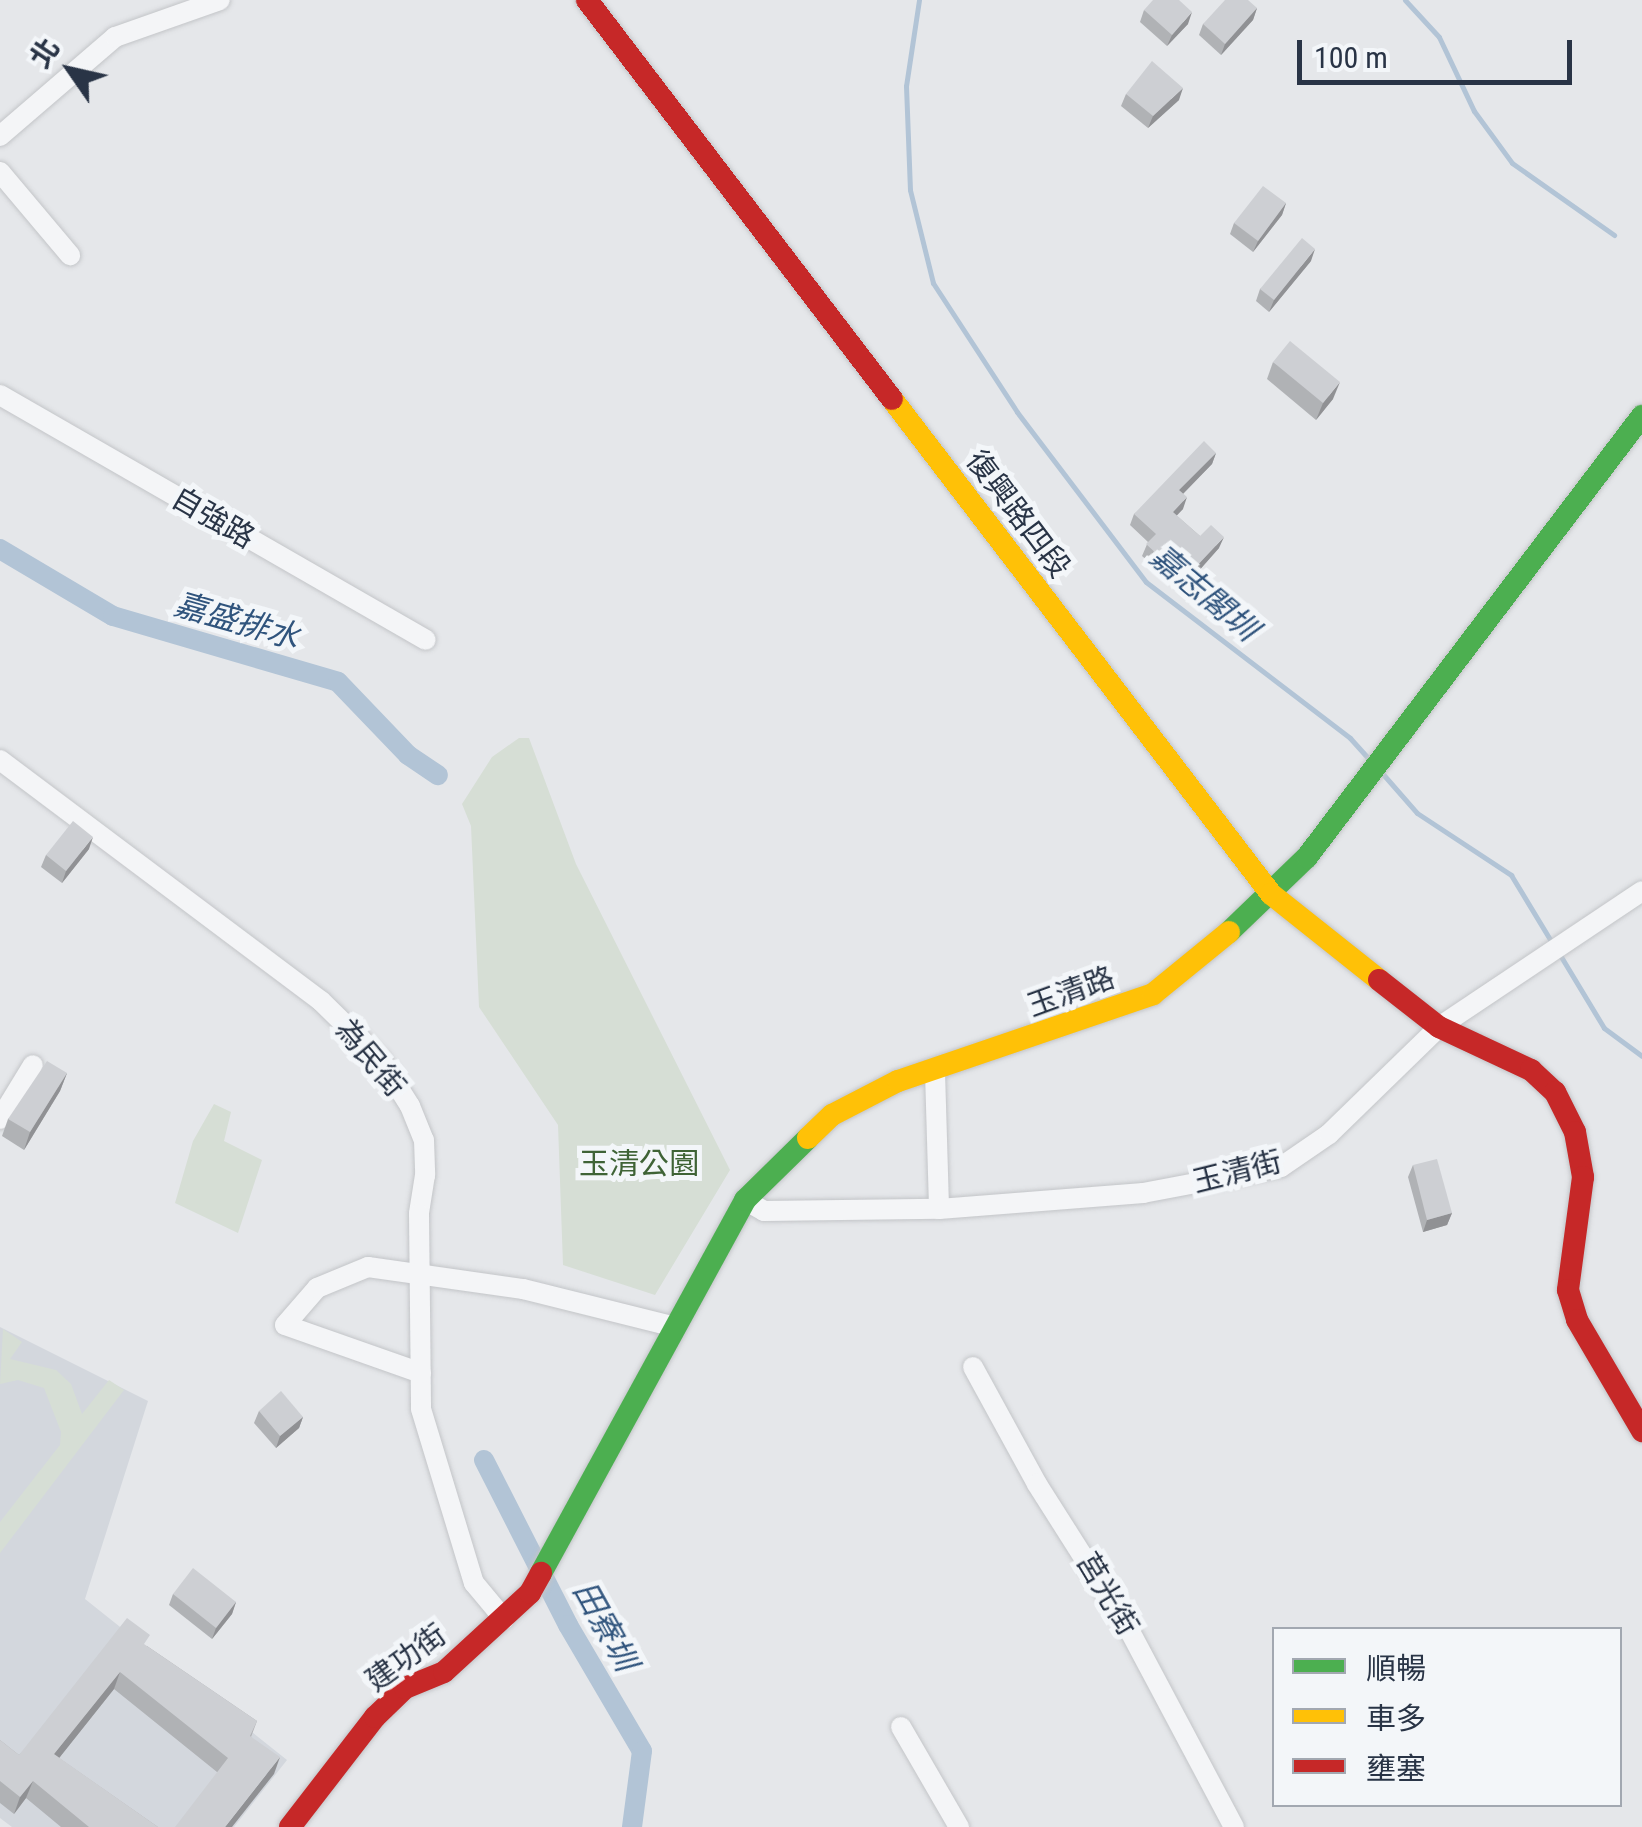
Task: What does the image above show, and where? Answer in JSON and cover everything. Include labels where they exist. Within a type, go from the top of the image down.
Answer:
[{"type":"street","points":[[0,136],[114,37],[220,0]]},
{"type":"street","name":"復興路四段","points":[[587,0],[1271,894],[1439,1027],[1531,1070],[1555,1092],[1575,1132],[1582,1210],[1568,1256],[1568,1290],[1577,1320],[1642,1431]]},
{"type":"street","points":[[0,172],[70,255]]},
{"type":"street","name":"自強路","points":[[0,395],[426,640]]},
{"type":"street","name":"玉清路","points":[[530,1593],[552,1544],[671,1326],[745,1200],[832,1115],[898,1081],[935,1072],[1152,994],[1271,894],[1494,618],[1642,416]]},
{"type":"street","name":"為民街","points":[[0,760],[321,1001],[381,1060],[424,1140],[420,1269],[422,1409],[474,1583],[504,1618]]},
{"type":"street","name":"玉清街","points":[[745,1200],[764,1211],[939,1209],[1142,1193],[1280,1167],[1329,1134],[1439,1027],[1642,891]]},
{"type":"street","points":[[0,1119],[33,1065]]},
{"type":"street","points":[[935,1072],[939,1209]]},
{"type":"street","points":[[421,1373],[285,1325],[317,1288],[368,1266],[420,1269],[671,1326]]},
{"type":"street","name":"莒光街","points":[[973,1367],[1037,1484],[1126,1624],[1234,1827]]},
{"type":"street","name":"建功街","points":[[290,1827],[375,1718],[405,1688],[444,1672],[530,1593]]},
{"type":"street","points":[[901,1727],[960,1827]]},
{"type":"shaded area","points":[[0,1327],[148,1401],[85,1599],[287,1760],[234,1827],[12,1827],[0,1818]]},
{"type":"green space","name":"玉清公園","points":[[519,738],[529,738],[576,864],[730,1170],[655,1295],[563,1265],[558,1125],[479,1007],[471,826],[462,804],[492,757]]},
{"type":"green space","points":[[214,1104],[231,1112],[224,1141],[262,1160],[238,1233],[175,1203],[193,1141]]},
{"type":"green space","points":[[3,1329],[22,1342],[10,1359],[56,1370],[71,1384],[82,1414],[109,1380],[124,1390],[0,1553],[0,1522],[60,1445],[61,1432],[44,1388],[18,1380],[0,1384]]},
{"type":"building","points":[[1153,0],[1179,0],[1192,12],[1172,35],[1144,10]]},
{"type":"building","points":[[1225,0],[1248,0],[1257,8],[1225,44],[1203,24]]},
{"type":"building","points":[[1152,61],[1183,88],[1153,116],[1126,94]]},
{"type":"building","points":[[1263,186],[1286,203],[1258,241],[1234,223]]},
{"type":"building","points":[[1302,238],[1315,249],[1274,300],[1260,289]]},
{"type":"building","points":[[1290,341],[1340,382],[1323,403],[1273,362]]},
{"type":"building","points":[[1204,441],[1216,453],[1179,490],[1187,497],[1173,512],[1200,536],[1211,525],[1224,537],[1192,571],[1164,549],[1159,556],[1146,544],[1156,534],[1134,514]]},
{"type":"building","points":[[73,821],[93,837],[66,871],[46,855]]},
{"type":"building","points":[[47,1061],[67,1073],[30,1132],[8,1119]]},
{"type":"building","points":[[1437,1159],[1452,1213],[1427,1220],[1413,1165]]},
{"type":"building","points":[[281,1391],[303,1417],[280,1436],[259,1411]]},
{"type":"building","points":[[193,1568],[236,1602],[216,1628],[173,1594]]},
{"type":"building","points":[[127,1618],[150,1635],[144,1644],[257,1721],[250,1736],[280,1757],[225,1827],[175,1827],[228,1758],[120,1672],[54,1754],[158,1827],[89,1827],[33,1781],[20,1797],[0,1781],[0,1740],[19,1755]]},
{"type":"waterway","name":"嘉志閣圳","points":[[919,0],[906,86],[910,190],[933,283],[1017,412],[1146,582],[1350,738],[1371,761]]},
{"type":"waterway","points":[[1405,0],[1439,37],[1474,111],[1512,163],[1614,235]]},
{"type":"waterway","name":"嘉盛排水","points":[[0,549],[113,616],[338,682],[408,755],[438,775]]},
{"type":"waterway","name":"嘉志閣圳","points":[[1382,773],[1417,813],[1511,875],[1554,946]]},
{"type":"waterway","name":"嘉志閣圳","points":[[1560,955],[1604,1028],[1642,1056]]},
{"type":"waterway","name":"田寮圳","points":[[484,1460],[568,1625],[642,1751],[632,1827]]},
{"type":"traffic: fast","points":[[1229,932],[1307,857],[1642,416]]},
{"type":"traffic: fast","points":[[541,1573],[745,1200],[808,1138]]},
{"type":"traffic: slow","points":[[892,399],[1271,894],[1379,980]]},
{"type":"traffic: slow","points":[[808,1138],[832,1115],[898,1081],[1153,994],[1229,932]]},
{"type":"traffic: jam","points":[[587,0],[892,399]]},
{"type":"traffic: jam","points":[[1379,980],[1439,1027],[1531,1070],[1555,1092],[1575,1132],[1583,1177],[1568,1290],[1577,1320],[1642,1431]]},
{"type":"traffic: jam","points":[[290,1827],[375,1717],[405,1688],[444,1672],[530,1593],[541,1573]]}]
